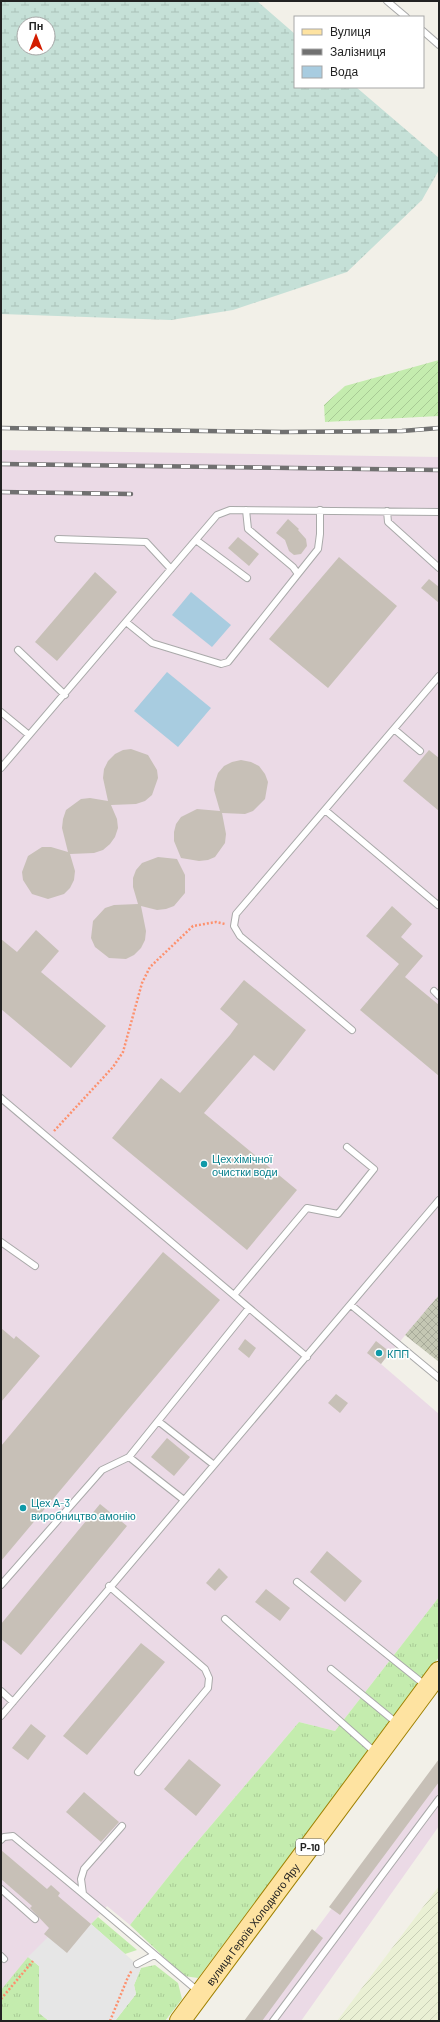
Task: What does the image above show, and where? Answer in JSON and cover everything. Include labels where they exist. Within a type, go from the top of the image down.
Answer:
[{"type":"main road","name":"вулиця Героїв Холодного Яру","points":[[180,2021],[379,1755],[399,1725],[433,1680]]},
{"type":"lane","points":[[387,1],[405,16]]},
{"type":"lane","points":[[424,32],[439,45]]},
{"type":"lane","points":[[1,768],[65,695],[217,515],[230,510],[439,512]]},
{"type":"lane","points":[[246,510],[248,529],[293,567],[298,574]]},
{"type":"lane","points":[[126,622],[152,643],[221,664],[228,662],[318,548],[320,534],[320,510]]},
{"type":"lane","points":[[387,511],[388,522],[439,568]]},
{"type":"lane","points":[[58,539],[146,542],[171,569]]},
{"type":"lane","points":[[196,540],[248,578]]},
{"type":"lane","points":[[18,650],[65,695]]},
{"type":"lane","points":[[352,1030],[240,936],[234,926],[236,914],[439,676]]},
{"type":"lane","points":[[1,712],[29,735]]},
{"type":"lane","points":[[394,729],[420,751]]},
{"type":"lane","points":[[325,810],[438,905]]},
{"type":"lane","points":[[1,1098],[307,1357]]},
{"type":"lane","points":[[234,1295],[307,1208],[338,1214],[374,1169],[347,1147]]},
{"type":"lane","points":[[1,1716],[439,1200]]},
{"type":"lane","points":[[1,1242],[35,1266]]},
{"type":"lane","points":[[351,1305],[439,1378]]},
{"type":"lane","points":[[1,1585],[102,1470],[129,1457],[249,1308]]},
{"type":"lane","points":[[158,1421],[214,1465]]},
{"type":"lane","points":[[129,1457],[184,1500]]},
{"type":"lane","points":[[297,1582],[433,1680]]},
{"type":"lane","points":[[110,1586],[205,1669],[209,1678],[208,1688],[138,1772]]},
{"type":"lane","points":[[225,1619],[379,1755]]},
{"type":"lane","points":[[331,1669],[399,1725]]},
{"type":"lane","points":[[1,1691],[13,1702]]},
{"type":"lane","points":[[273,2021],[439,1799]]},
{"type":"lane","points":[[83,1894],[81,1879],[84,1869],[122,1826]]},
{"type":"lane","points":[[1,1840],[4,1837],[14,1836],[201,1993]]},
{"type":"lane","points":[[1,1889],[35,1919]]},
{"type":"lane","points":[[137,1964],[154,1955]]},
{"type":"path","points":[[48,1138],[113,1067],[123,1052],[142,983],[150,968],[193,926],[216,922],[234,926]]},
{"type":"path","points":[[1,1999],[33,1961]]},
{"type":"path","points":[[110,2021],[128,1977],[137,1964]]},
{"type":"shaded area","points":[[1,450],[439,457],[439,1295],[381,1364],[439,1414],[439,1597],[335,1731],[299,1722],[180,1862],[130,1925],[107,1906],[67,1953],[48,1938],[1,1990]]},
{"type":"shaded area","points":[[439,1295],[439,1362],[405,1335]]},
{"type":"shaded area","points":[[439,1764],[439,1826],[301,2021],[248,2021]]},
{"type":"shaded area","points":[[439,1886],[439,2021],[337,2021]]},
{"type":"shaded area","points":[[91,1924],[141,1968],[134,1985],[136,1994],[115,2021],[49,2021],[39,2013],[39,1966],[28,1957],[48,1937],[67,1953]]},
{"type":"green space","points":[[1,1],[257,1],[294,33],[294,88],[357,88],[439,158],[439,170],[422,200],[347,272],[233,310],[171,320],[1,314]]},
{"type":"green space","points":[[439,360],[439,416],[325,422],[324,405],[345,386]]},
{"type":"green space","points":[[439,1597],[439,1657],[198,1978],[184,1976],[130,1925],[180,1862],[299,1722],[335,1731]]},
{"type":"green space","points":[[98,1917],[137,1950],[125,1954],[91,1924]]},
{"type":"green space","points":[[28,1957],[39,1966],[39,2013],[49,2021],[1,2021],[1,1990]]},
{"type":"green space","points":[[155,1965],[178,1983],[182,1999],[165,2021],[115,2021],[136,1994],[134,1985],[141,1968]]},
{"type":"water","points":[[191,592],[231,625],[212,647],[172,615]]},
{"type":"water","points":[[167,672],[211,708],[178,747],[134,711]]},
{"type":"building","points":[[288,519],[299,529],[298,530],[306,539],[307,546],[301,554],[294,555],[289,551],[285,540],[276,533]]},
{"type":"building","points":[[238,537],[259,554],[249,566],[228,548]]},
{"type":"building","points":[[339,557],[397,606],[328,688],[269,639]]},
{"type":"building","points":[[95,572],[117,592],[57,661],[35,642]]},
{"type":"building","points":[[429,579],[439,587],[439,603],[421,588]]},
{"type":"building","points":[[131,749],[148,755],[157,770],[158,778],[152,795],[145,801],[136,804],[111,805],[117,819],[118,828],[115,837],[103,850],[94,853],[70,854],[75,871],[74,880],[70,888],[64,894],[48,899],[32,894],[23,880],[22,872],[28,856],[42,847],[51,847],[68,852],[62,828],[66,810],[81,799],[90,798],[108,801],[103,778],[104,769],[108,761],[115,754],[123,750]]},
{"type":"building","points":[[429,750],[439,758],[439,811],[403,781]]},
{"type":"building","points":[[241,760],[251,762],[259,766],[265,774],[268,782],[265,799],[253,811],[245,814],[222,813],[226,834],[225,843],[215,857],[208,860],[199,861],[181,858],[174,841],[176,824],[181,817],[197,809],[220,811],[214,790],[218,773],[224,766]]},
{"type":"building","points":[[158,857],[177,859],[185,875],[185,893],[174,906],[166,909],[157,910],[141,906],[146,931],[145,940],[141,948],[134,955],[126,959],[109,958],[95,947],[91,938],[93,921],[105,908],[114,905],[138,904],[133,887],[133,878],[136,870],[142,863]]},
{"type":"building","points":[[392,906],[412,924],[401,937],[423,956],[405,977],[439,1005],[439,1076],[360,1010],[399,964],[366,936]]},
{"type":"building","points":[[36,930],[59,951],[41,972],[106,1026],[71,1068],[1,1009],[1,939],[17,952]]},
{"type":"building","name":"Цех хімічної очистки води","points":[[244,980],[306,1030],[274,1071],[254,1055],[204,1113],[297,1190],[247,1250],[112,1138],[161,1078],[180,1093],[230,1035],[238,1024],[220,1009]]},
{"type":"building","points":[[163,1252],[220,1300],[1,1561],[1,1446]]},
{"type":"building","points":[[1,1328],[14,1339],[16,1336],[40,1356],[1,1402]]},
{"type":"building","points":[[245,1339],[256,1348],[249,1358],[238,1349]]},
{"type":"building","name":"КПП","points":[[376,1341],[390,1352],[381,1364],[367,1353]]},
{"type":"building","points":[[336,1394],[348,1403],[340,1413],[328,1403]]},
{"type":"building","points":[[167,1438],[190,1457],[174,1476],[151,1457]]},
{"type":"building","points":[[100,1504],[127,1526],[21,1655],[1,1639],[1,1624]]},
{"type":"building","points":[[327,1551],[362,1581],[345,1602],[310,1572]]},
{"type":"building","points":[[219,1568],[228,1577],[215,1591],[206,1583]]},
{"type":"building","points":[[266,1589],[290,1608],[280,1621],[255,1602]]},
{"type":"building","points":[[141,1643],[165,1662],[87,1755],[63,1736]]},
{"type":"building","points":[[31,1724],[46,1736],[28,1760],[12,1748]]},
{"type":"building","points":[[189,1759],[221,1785],[196,1816],[164,1789]]},
{"type":"building","points":[[439,1759],[439,1782],[340,1915],[329,1907]]},
{"type":"building","points":[[84,1792],[119,1822],[101,1842],[66,1812]]},
{"type":"building","points":[[1,1850],[47,1889],[51,1885],[60,1893],[58,1896],[91,1924],[67,1953],[44,1934],[49,1928],[30,1908],[32,1906],[1,1879]]},
{"type":"building","points":[[312,1929],[323,1938],[262,2021],[244,2021]]},
{"type":"railway","points":[[1,428],[282,432],[402,431],[439,428]]},
{"type":"railway","points":[[1,464],[439,470]]},
{"type":"railway","points":[[1,492],[131,494]]},
{"type":"place","name":"Цех хімічної очистки води","points":[[204,1164]]},
{"type":"place","name":"КПП","points":[[379,1353]]},
{"type":"place","name":"Цех А-3 виробництво амонію","points":[[23,1508]]}]
